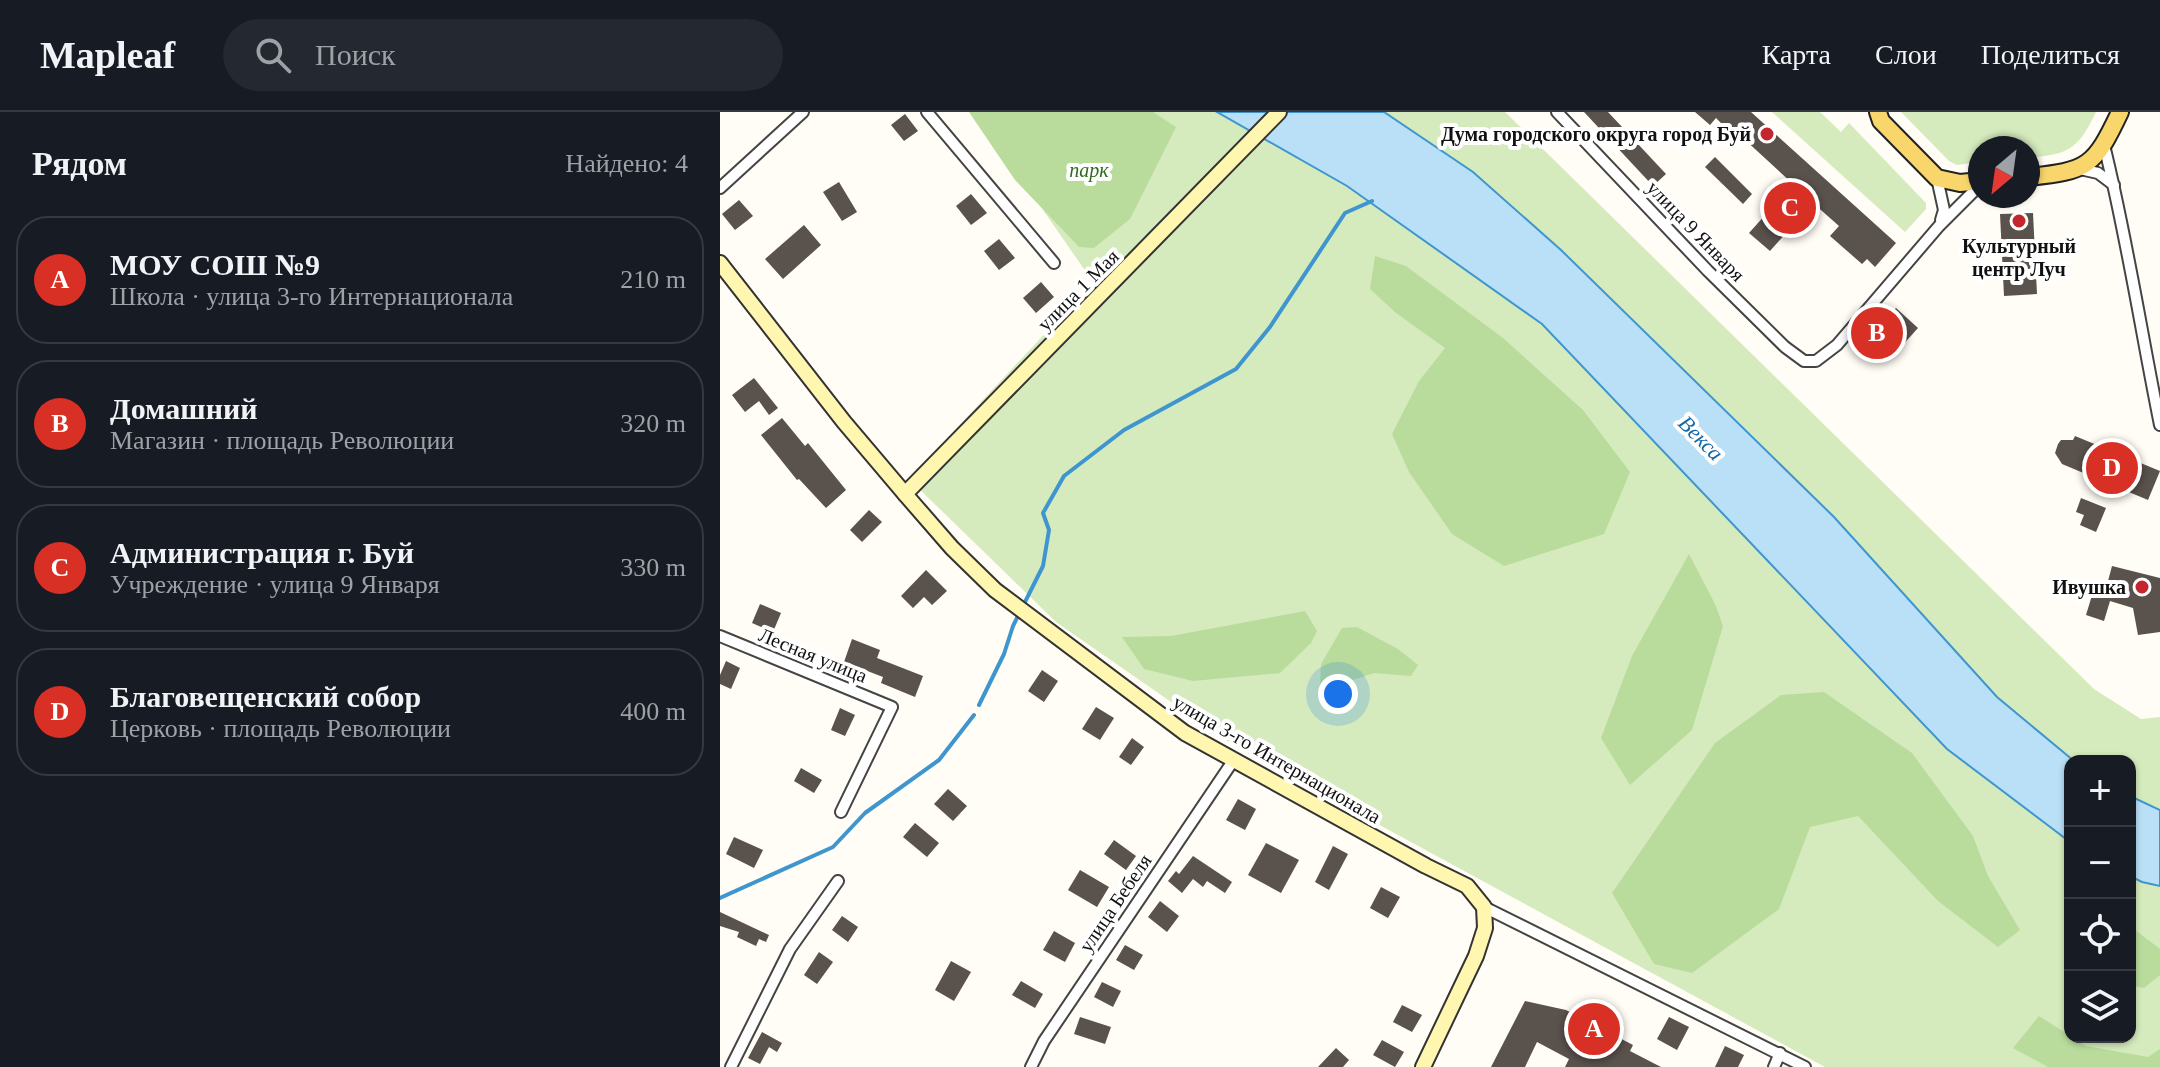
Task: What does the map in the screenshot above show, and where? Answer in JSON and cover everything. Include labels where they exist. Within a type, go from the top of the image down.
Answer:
[{"type":"main road","points":[[2040,175],[2080,169],[2095,158],[2120,112]]},
{"type":"main road","points":[[1877,115],[1937,178],[1968,183]]},
{"type":"street","points":[[720,188],[803,112]]},
{"type":"street","points":[[927,112],[1054,263]]},
{"type":"street","name":"улица 1 Мая","points":[[905,494],[1279,112]]},
{"type":"street","name":"улица 9 Января","points":[[1557,112],[1785,347],[1804,361],[1816,361],[1837,345],[1939,226]]},
{"type":"street","points":[[2104,145],[2160,425]]},
{"type":"street","points":[[2080,169],[2098,173],[2114,185]]},
{"type":"street","points":[[1937,178],[1944,210],[1939,226]]},
{"type":"street","points":[[1939,226],[1968,196]]},
{"type":"street","name":"улица 3-го Интернационала","points":[[720,263],[844,422],[952,548],[995,590],[1044,629],[1185,733],[1467,886],[1484,907],[1805,1067]]},
{"type":"street","name":"Лесная улица","points":[[720,636],[892,707],[841,812]]},
{"type":"street","name":"улица Бебеля","points":[[1031,1067],[1044,1041],[1233,761]]},
{"type":"street","points":[[731,1067],[790,949],[838,881]]},
{"type":"street","points":[[1423,1067],[1476,956],[1485,928],[1484,907]]},
{"type":"street","points":[[1774,1067],[1780,1053]]},
{"type":"green space","name":"парк","points":[[969,112],[1153,112],[1176,127],[1130,219],[1094,248],[1079,247],[1015,180]]},
{"type":"green space","points":[[975,112],[1217,112],[1347,186],[1542,324],[1947,749],[2064,837],[2064,1043],[2136,1043],[2136,879],[2160,886],[2160,1067],[1825,1067],[1236,747],[1056,622],[909,479],[1093,282]]},
{"type":"green space","points":[[1384,112],[1505,112],[2094,689],[2141,719],[2160,717],[2160,810],[2136,799],[2136,755],[2067,755],[1997,697],[1834,517],[1561,250],[1473,172]]},
{"type":"green space","points":[[1772,112],[1820,112],[1841,132],[1849,123],[1926,203],[1926,209],[1905,232]]},
{"type":"green space","points":[[1901,112],[2096,112],[2084,135],[2063,152],[2040,156],[2040,136],[1968,136],[1968,164],[1957,165],[1949,161]]},
{"type":"green space","points":[[1375,256],[1406,266],[1503,338],[1583,410],[1630,472],[1604,534],[1504,566],[1452,534],[1409,472],[1392,434],[1419,381],[1445,348],[1396,313],[1370,289]]},
{"type":"green space","points":[[1689,554],[1723,626],[1692,730],[1630,785],[1601,738],[1632,656]]},
{"type":"green space","points":[[1305,611],[1317,631],[1311,643],[1280,673],[1193,681],[1144,669],[1122,637],[1171,636]]},
{"type":"green space","points":[[1357,627],[1398,649],[1418,665],[1411,676],[1374,673],[1320,688],[1321,664],[1342,628]]},
{"type":"green space","points":[[1824,692],[1912,753],[1973,836],[1988,876],[2020,930],[1998,947],[1938,901],[1858,816],[1810,827],[1779,909],[1692,973],[1654,964],[1612,893],[1715,743],[1781,695]]},
{"type":"green space","points":[[2136,931],[2160,949],[2160,975],[2144,988],[2136,986]]},
{"type":"green space","points":[[2039,1016],[2064,1032],[2064,1043],[2081,1043],[2148,1057],[2160,1049],[2160,1067],[2048,1067],[2013,1048]]},
{"type":"water","name":"Векса","points":[[1217,112],[1384,112],[1473,172],[1561,250],[1834,517],[1997,697],[2067,755],[2064,755],[2064,837],[1947,749],[1542,324],[1347,186]]},
{"type":"water","points":[[2136,799],[2160,810],[2160,886],[2136,879]]},
{"type":"building","points":[[1584,112],[1608,112],[1666,174],[1653,186]]},
{"type":"building","points":[[1695,112],[1751,112],[1896,243],[1875,267],[1867,259],[1862,264],[1830,236],[1839,226],[1813,203],[1770,251],[1749,233],[1793,184],[1730,126],[1727,129],[1716,118],[1710,125]]},
{"type":"building","points":[[905,114],[918,131],[904,141],[891,125]]},
{"type":"building","points":[[1715,157],[1752,194],[1743,204],[1705,167]]},
{"type":"building","points":[[839,182],[857,212],[842,221],[823,192]]},
{"type":"building","points":[[971,194],[987,213],[971,225],[956,206]]},
{"type":"building","points":[[739,200],[753,216],[735,230],[722,214]]},
{"type":"building","points":[[2033,213],[2037,294],[2004,296],[2000,214]]},
{"type":"building","points":[[804,225],[821,245],[783,279],[765,259]]},
{"type":"building","points":[[999,239],[1015,258],[999,270],[984,251]]},
{"type":"building","points":[[1041,282],[1054,297],[1036,313],[1023,298]]},
{"type":"building","points":[[1896,308],[1918,328],[1891,358],[1869,337]]},
{"type":"building","points":[[754,378],[778,408],[769,415],[759,401],[745,412],[732,395]]},
{"type":"building","points":[[782,418],[805,446],[808,443],[846,490],[826,508],[797,480],[761,435]]},
{"type":"building","points":[[2075,436],[2160,471],[2148,500],[2062,464],[2055,453],[2058,444],[2061,440],[2073,440]]},
{"type":"building","points":[[2081,498],[2106,508],[2096,532],[2080,525],[2084,515],[2076,512]]},
{"type":"building","points":[[869,510],[882,522],[862,542],[850,530]]},
{"type":"building","points":[[2112,566],[2160,578],[2160,632],[2138,635],[2133,608],[2110,601],[2104,621],[2086,615],[2093,592],[2104,596]]},
{"type":"building","points":[[926,570],[947,591],[932,605],[924,597],[913,608],[901,596]]},
{"type":"building","points":[[760,604],[781,613],[773,632],[752,623]]},
{"type":"building","points":[[852,639],[880,650],[877,658],[923,676],[915,697],[881,683],[883,677],[844,662]]},
{"type":"building","points":[[726,661],[740,668],[731,689],[720,684]]},
{"type":"building","points":[[1042,670],[1058,681],[1044,702],[1028,691]]},
{"type":"building","points":[[1096,707],[1114,718],[1100,740],[1082,729]]},
{"type":"building","points":[[840,708],[855,715],[845,736],[831,730]]},
{"type":"building","points":[[1132,738],[1144,747],[1131,765],[1119,757]]},
{"type":"building","points":[[801,768],[822,780],[814,793],[794,781]]},
{"type":"building","points":[[948,789],[967,806],[953,821],[934,804]]},
{"type":"building","points":[[1238,799],[1256,809],[1245,830],[1226,820]]},
{"type":"building","points":[[915,823],[939,843],[927,857],[903,837]]},
{"type":"building","points":[[734,837],[763,850],[754,868],[726,854]]},
{"type":"building","points":[[1114,840],[1136,856],[1126,870],[1104,854]]},
{"type":"building","points":[[1266,843],[1299,860],[1281,893],[1248,875]]},
{"type":"building","points":[[1333,846],[1348,854],[1329,890],[1315,882]]},
{"type":"building","points":[[1193,856],[1232,882],[1225,893],[1207,881],[1203,887],[1193,879],[1182,893],[1168,881],[1176,871],[1179,874]]},
{"type":"building","points":[[1080,870],[1109,887],[1097,907],[1068,890]]},
{"type":"building","points":[[1381,887],[1400,897],[1388,918],[1370,908]]},
{"type":"building","points":[[1160,901],[1179,916],[1167,932],[1148,917]]},
{"type":"building","points":[[720,912],[769,935],[766,942],[759,939],[756,946],[737,937],[739,932],[720,926]]},
{"type":"building","points":[[842,916],[858,927],[848,942],[832,930]]},
{"type":"building","points":[[1054,931],[1075,943],[1065,962],[1043,950]]},
{"type":"building","points":[[1125,945],[1143,955],[1134,970],[1116,960]]},
{"type":"building","points":[[819,952],[833,962],[817,984],[804,975]]},
{"type":"building","points":[[951,961],[971,972],[954,1001],[935,990]]},
{"type":"building","points":[[1021,981],[1043,994],[1035,1008],[1012,995]]},
{"type":"building","points":[[1102,982],[1121,991],[1113,1007],[1094,997]]},
{"type":"building","points":[[1525,1001],[1566,1010],[1633,1045],[1630,1051],[1661,1067],[1565,1067],[1569,1059],[1537,1042],[1525,1067],[1491,1067]]},
{"type":"building","points":[[1402,1005],[1422,1015],[1412,1032],[1393,1022]]},
{"type":"building","points":[[1080,1017],[1111,1027],[1105,1044],[1074,1034]]},
{"type":"building","points":[[1669,1017],[1689,1027],[1677,1050],[1657,1039]]},
{"type":"building","points":[[762,1032],[782,1043],[777,1052],[769,1047],[760,1064],[748,1058]]},
{"type":"building","points":[[1382,1040],[1404,1052],[1395,1067],[1373,1055]]},
{"type":"building","points":[[1725,1046],[1744,1055],[1738,1067],[1715,1067]]},
{"type":"building","points":[[1336,1048],[1349,1060],[1343,1067],[1318,1067]]},
{"type":"waterway","points":[[979,705],[1043,566],[1049,530],[1043,513],[1064,476],[1124,430],[1236,369],[1270,327],[1345,213],[1372,201]]},
{"type":"waterway","points":[[720,898],[833,847],[865,813],[939,760],[974,715]]},
{"type":"place","name":"Дума городского округа город Буй","points":[[1767,134]]},
{"type":"place","name":"Администрация г. Буй","points":[[1790,208]]},
{"type":"place","name":"Культурный центр Луч","points":[[2019,221]]},
{"type":"place","name":"Домашний","points":[[1877,333]]},
{"type":"place","name":"Благовещенский собор","points":[[2112,468]]},
{"type":"place","name":"Ивушка","points":[[2142,587]]},
{"type":"place","name":"МОУ СОШ №9","points":[[1594,1029]]}]
